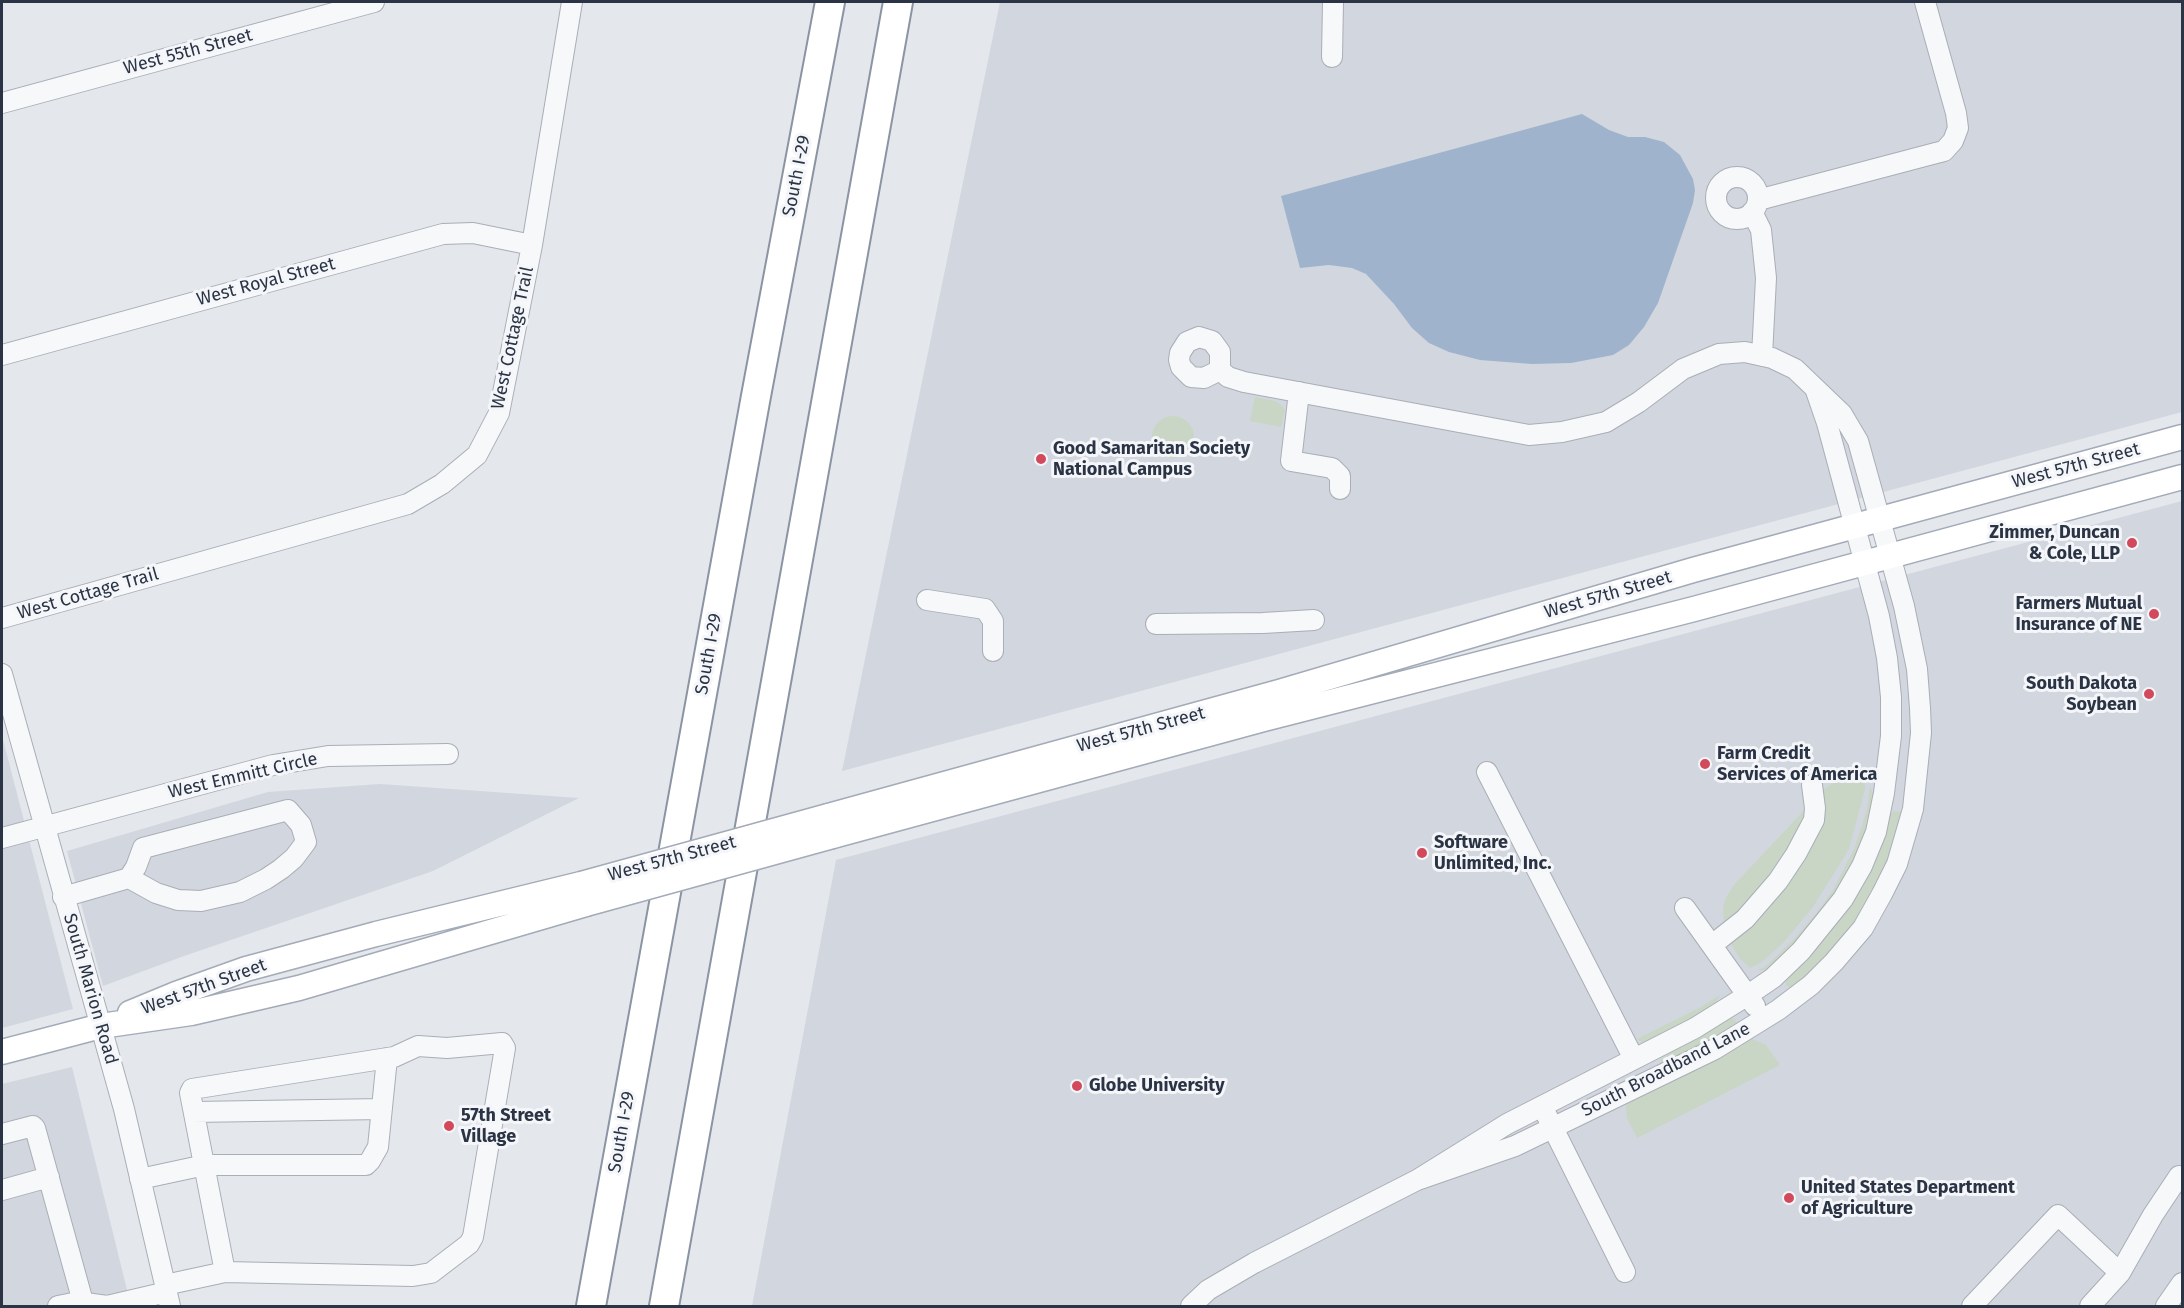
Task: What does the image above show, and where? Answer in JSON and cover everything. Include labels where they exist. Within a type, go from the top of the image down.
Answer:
[{"type":"highway","name":"South I-29","points":[[591,1306],[830,2]]},
{"type":"highway","points":[[664,1306],[898,2]]},
{"type":"main road","name":"West 57th Street","points":[[2,1052],[101,1026],[176,993],[246,969],[376,934],[584,894],[831,826],[1682,573],[2182,437]]},
{"type":"main road","name":"West 57th Street","points":[[831,826],[1389,686],[1865,563],[2182,477]]},
{"type":"street","name":"West 55th Street","points":[[2,103],[374,2]]},
{"type":"street","name":"West Cottage Trail","points":[[2,618],[408,504],[442,484],[477,455],[499,413],[532,245],[572,2]]},
{"type":"street","points":[[1332,57],[1333,2]]},
{"type":"street","points":[[1762,356],[1766,278],[1761,230],[1755,206],[1944,151],[1953,141],[1958,128],[1956,113],[1925,2]]},
{"type":"street","name":"West Royal Street","points":[[2,355],[443,234],[473,233],[532,245]]},
{"type":"street","name":"South Broadband Lane","points":[[1220,370],[1228,377],[1244,382],[1528,435],[1562,432],[1606,422],[1639,402],[1683,369],[1719,354],[1736,353],[1772,358],[1795,369],[1842,414],[1858,441],[1891,556],[1914,650],[1921,733],[1913,809],[1897,864],[1863,927],[1834,962],[1811,985],[1764,1019],[1715,1049],[1515,1146],[1417,1180]]},
{"type":"street","name":"South Broadband Lane","points":[[1191,1306],[1208,1290],[1254,1263],[1417,1180],[1477,1141],[1695,1028],[1748,995],[1773,978],[1822,926],[1843,899],[1862,866],[1876,832],[1884,793],[1891,736],[1891,698],[1881,626],[1827,423],[1815,388]]},
{"type":"street","points":[[1299,392],[1291,461],[1332,468],[1340,476],[1340,489]]},
{"type":"street","points":[[927,600],[985,609],[993,621],[993,651]]},
{"type":"street","points":[[1156,624],[1314,620]]},
{"type":"street","name":"South Marion Road","points":[[3,683],[101,1026],[167,1295]]},
{"type":"street","name":"West Emmitt Circle","points":[[2,838],[239,773],[291,762],[328,756],[448,754]]},
{"type":"street","points":[[1486,772],[1634,1059]]},
{"type":"street","points":[[1712,945],[1745,919],[1778,881],[1796,854],[1814,820],[1812,785]]},
{"type":"street","points":[[63,897],[129,878],[143,848],[288,810],[301,825],[306,842],[294,858],[266,879],[240,892],[201,901],[178,900],[156,893],[129,878]]},
{"type":"street","points":[[1685,908],[1764,1019]]},
{"type":"street","points":[[58,1306],[83,1302],[107,1306],[167,1295],[225,1272],[422,1275],[431,1273],[469,1244],[475,1228],[505,1048],[502,1043],[447,1048],[418,1046],[394,1057],[196,1088],[190,1093],[225,1272]]},
{"type":"street","points":[[140,1179],[205,1165],[366,1165],[378,1147],[387,1058]]},
{"type":"street","points":[[1541,1106],[1625,1272]]},
{"type":"street","points":[[194,1112],[382,1109]]},
{"type":"street","points":[[2,1134],[33,1126],[35,1128],[83,1302]]},
{"type":"street","points":[[2090,1306],[2120,1273],[2153,1215],[2179,1176],[2182,1178]]},
{"type":"street","points":[[2,1190],[49,1177]]},
{"type":"street","points":[[1972,1306],[2058,1215],[2120,1273]]},
{"type":"street","points":[[2166,1306],[2182,1283]]},
{"type":"shaded area","points":[[1000,2],[2182,2],[2182,412],[842,771]]},
{"type":"shaded area","points":[[2182,501],[2182,1306],[752,1306],[836,860]]},
{"type":"shaded area","points":[[2,736],[73,1009],[2,1028]]},
{"type":"shaded area","points":[[380,784],[579,798],[433,871],[103,986],[67,851],[268,792]]},
{"type":"shaded area","points":[[72,1067],[131,1306],[2,1306],[2,1084]]},
{"type":"green space","points":[[1255,397],[1275,401],[1281,405],[1285,410],[1281,427],[1250,421]]},
{"type":"green space","points":[[1173,416],[1181,417],[1188,422],[1193,429],[1193,445],[1188,452],[1181,457],[1173,458],[1165,457],[1158,452],[1153,445],[1152,437],[1153,429],[1158,422],[1165,417]]},
{"type":"green space","points":[[1846,779],[1865,782],[1849,849],[1813,907],[1783,943],[1762,962],[1750,968],[1740,959],[1724,932],[1723,907],[1727,896],[1734,885],[1823,790],[1834,782]]},
{"type":"green space","points":[[1870,787],[1874,795],[1866,831],[1844,881],[1808,933],[1766,971],[1757,970],[1765,967],[1793,940],[1833,890],[1854,849],[1867,810]]},
{"type":"green space","points":[[1895,811],[1901,812],[1902,818],[1889,857],[1870,897],[1829,954],[1801,984],[1791,988],[1786,985],[1786,980],[1818,946],[1840,918],[1889,814]]},
{"type":"green space","points":[[1720,995],[1711,1010],[1643,1043],[1637,1039],[1701,1007]]},
{"type":"green space","points":[[1730,1018],[1734,1019],[1738,1026],[1663,1065],[1660,1061],[1662,1058]]},
{"type":"green space","points":[[1752,1039],[1766,1045],[1780,1065],[1637,1138],[1627,1118],[1626,1104]]},
{"type":"water","points":[[1582,114],[1609,130],[1628,137],[1645,137],[1664,142],[1680,155],[1693,179],[1695,190],[1693,203],[1658,303],[1644,327],[1629,345],[1613,355],[1571,363],[1532,364],[1480,360],[1449,352],[1429,343],[1412,328],[1394,304],[1366,274],[1352,268],[1329,265],[1300,268],[1281,196]]},
{"type":"place","name":"Good Samaritan Society National Campus","points":[[1041,459]]},
{"type":"place","name":"Zimmer, Duncan & Cole, LLP","points":[[2132,543]]},
{"type":"place","name":"Farmers Mutual Insurance of NE","points":[[2154,614]]},
{"type":"place","name":"South Dakota Soybean","points":[[2149,694]]},
{"type":"place","name":"Farm Credit Services of America","points":[[1705,764]]},
{"type":"place","name":"Software Unlimited, Inc.","points":[[1422,853]]},
{"type":"place","name":"Globe University","points":[[1077,1086]]},
{"type":"place","name":"57th Street Village","points":[[449,1126]]},
{"type":"place","name":"United States Department of Agriculture","points":[[1789,1198]]}]
